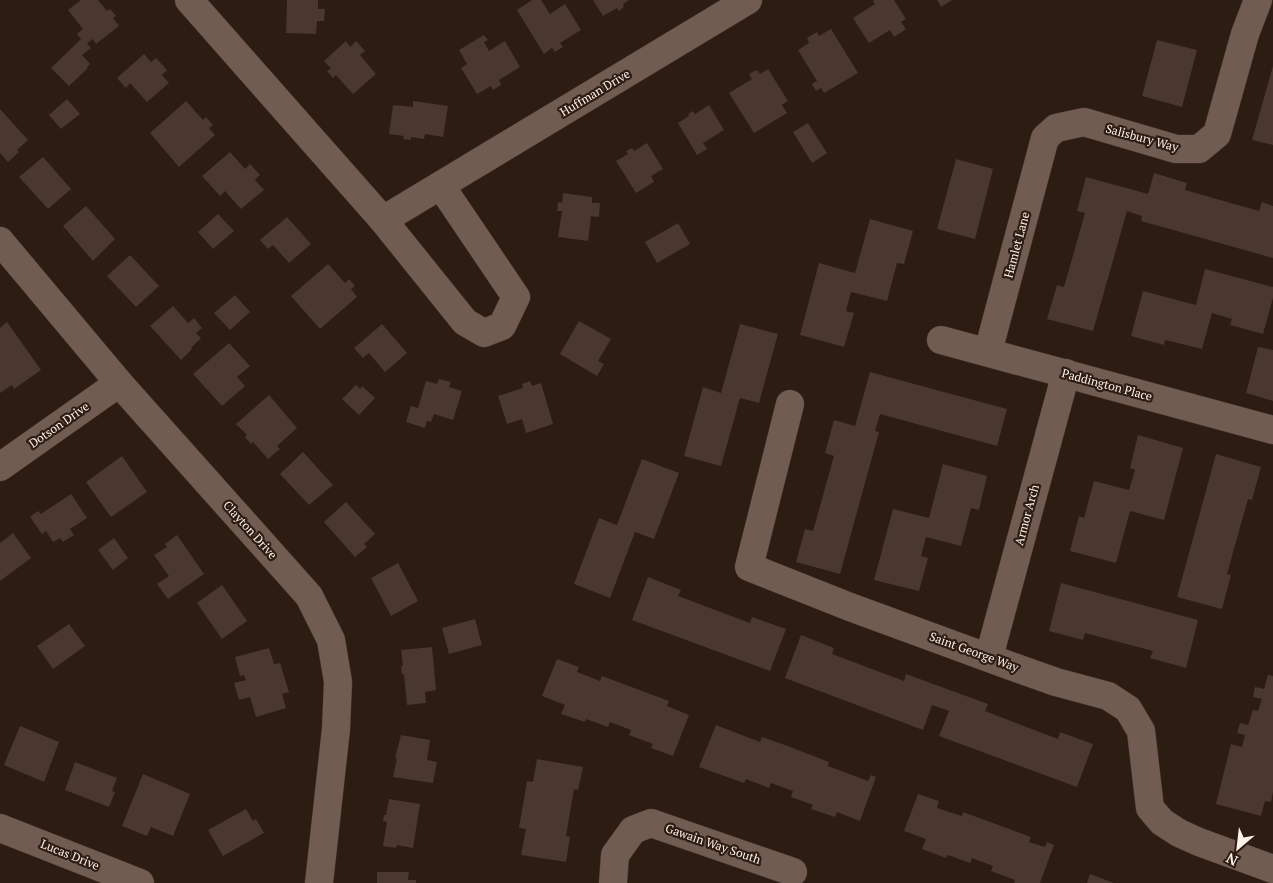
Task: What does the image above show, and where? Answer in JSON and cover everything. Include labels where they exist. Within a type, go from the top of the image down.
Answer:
[{"type":"street","points":[[189,0],[383,220],[465,322],[484,333],[502,326],[516,297],[441,186]]},
{"type":"street","name":"Huffman Drive","points":[[383,220],[748,0]]},
{"type":"street","name":"Salisbury Way","points":[[1045,138],[1056,128],[1084,122],[1176,149],[1199,149],[1217,134],[1245,34],[1258,0]]},
{"type":"street","name":"Hamlet Lane","points":[[988,352],[1045,138]]},
{"type":"street","name":"Clayton Drive","points":[[0,241],[119,383],[309,596],[331,640],[338,682],[337,710],[319,883]]},
{"type":"street","name":"Paddington Place","points":[[941,340],[1273,430]]},
{"type":"street","name":"Armor Arch","points":[[988,657],[1066,373]]},
{"type":"street","name":"Dotson Drive","points":[[0,468],[119,383]]},
{"type":"street","name":"Saint George Way","points":[[790,404],[749,567],[850,607],[1056,682],[1108,696],[1128,709],[1141,731],[1150,808],[1162,822],[1179,833],[1200,842],[1273,869]]},
{"type":"street","name":"Gawain Way South","points":[[613,883],[615,855],[633,830],[651,823],[793,872]]},
{"type":"street","name":"Lucas Drive","points":[[0,828],[140,883]]},
{"type":"building","points":[[81,0],[98,0],[107,11],[110,9],[116,16],[113,18],[119,26],[96,44],[93,39],[87,43],[91,48],[82,55],[90,64],[69,86],[51,68],[81,39],[77,34],[83,29],[68,10]]},
{"type":"building","points":[[287,0],[318,0],[318,9],[325,9],[324,21],[317,21],[316,34],[286,33]]},
{"type":"building","points":[[532,0],[541,0],[550,14],[565,4],[581,30],[560,43],[563,47],[555,52],[552,48],[544,54],[517,10]]},
{"type":"building","points":[[593,0],[629,0],[623,4],[624,7],[619,11],[617,8],[603,16]]},
{"type":"building","points":[[874,0],[894,0],[906,19],[901,22],[906,29],[894,37],[890,30],[869,43],[853,18],[875,4]]},
{"type":"building","points":[[937,0],[952,0],[941,7]]},
{"type":"building","points":[[831,29],[858,73],[824,93],[821,88],[816,91],[812,84],[817,81],[798,50],[809,43],[807,38],[817,32],[819,36]]},
{"type":"building","points":[[484,35],[488,40],[484,42],[489,51],[505,41],[520,67],[499,80],[501,85],[493,90],[491,86],[477,94],[461,68],[467,64],[459,50]]},
{"type":"building","points":[[1157,40],[1197,50],[1182,107],[1142,96]]},
{"type":"building","points":[[346,41],[350,47],[356,41],[365,51],[360,55],[376,74],[353,94],[336,75],[333,78],[327,71],[331,68],[324,61]]},
{"type":"building","points":[[144,54],[151,62],[156,58],[167,70],[162,75],[169,83],[147,102],[130,83],[126,88],[117,78]]},
{"type":"building","points":[[1273,66],[1273,145],[1252,140]]},
{"type":"building","points":[[768,69],[788,101],[782,105],[787,113],[754,133],[729,93],[752,79],[749,74],[757,70],[760,74]]},
{"type":"building","points":[[67,99],[80,114],[61,129],[49,115]]},
{"type":"building","points":[[186,101],[203,120],[206,117],[213,125],[209,128],[215,135],[179,167],[150,133]]},
{"type":"building","points":[[413,101],[448,106],[443,137],[425,134],[424,139],[411,137],[411,140],[403,139],[404,136],[389,134],[393,105],[413,107]]},
{"type":"building","points":[[709,105],[724,130],[703,143],[707,149],[697,155],[678,123],[693,111],[695,114]]},
{"type":"building","points":[[0,109],[28,140],[8,162],[0,153]]},
{"type":"building","points":[[808,123],[827,153],[812,163],[793,132]]},
{"type":"building","points":[[647,143],[663,169],[651,176],[654,182],[636,193],[616,161],[628,154],[626,151],[632,148],[634,151]]},
{"type":"building","points":[[230,152],[245,169],[250,164],[260,175],[255,180],[264,190],[241,209],[225,191],[220,196],[202,176]]},
{"type":"building","points":[[43,157],[71,189],[48,209],[19,177]]},
{"type":"building","points":[[956,159],[993,169],[975,239],[937,229]]},
{"type":"building","points":[[1154,173],[1187,183],[1185,190],[1259,211],[1262,202],[1273,206],[1273,258],[1141,221],[1142,216],[1127,211],[1093,331],[1047,319],[1057,285],[1064,287],[1085,213],[1077,211],[1086,177],[1148,194]]},
{"type":"building","points":[[563,193],[592,197],[592,203],[600,203],[599,217],[591,216],[588,241],[558,237],[562,211],[557,211],[558,202],[562,203]]},
{"type":"building","points":[[86,206],[115,239],[93,261],[63,226]]},
{"type":"building","points":[[218,214],[234,231],[213,249],[198,232]]},
{"type":"building","points":[[287,217],[311,244],[289,263],[273,245],[268,249],[260,240]]},
{"type":"building","points":[[870,219],[913,231],[904,264],[897,263],[887,301],[851,292],[846,311],[854,313],[844,347],[800,335],[819,263],[855,273]]},
{"type":"building","points":[[678,223],[690,244],[657,263],[645,242]]},
{"type":"building","points":[[130,255],[159,286],[136,307],[107,276]]},
{"type":"building","points":[[328,264],[345,283],[349,279],[355,286],[351,289],[357,297],[320,329],[291,296]]},
{"type":"building","points":[[1205,269],[1273,287],[1273,298],[1263,334],[1230,325],[1232,319],[1212,313],[1202,349],[1165,340],[1164,345],[1131,336],[1143,291],[1196,305]]},
{"type":"building","points":[[235,295],[250,312],[230,330],[214,313]]},
{"type":"building","points":[[173,306],[188,323],[194,318],[202,328],[196,333],[201,338],[181,360],[150,326]]},
{"type":"building","points":[[579,321],[611,339],[598,361],[604,364],[597,376],[560,354]]},
{"type":"building","points":[[7,322],[41,370],[14,389],[12,385],[0,393],[0,328]]},
{"type":"building","points":[[382,324],[407,353],[385,372],[369,353],[363,358],[354,348]]},
{"type":"building","points":[[740,324],[778,334],[759,403],[740,398],[721,466],[684,456],[703,387],[721,393]]},
{"type":"building","points":[[229,343],[250,366],[237,377],[245,386],[222,406],[193,374]]},
{"type":"building","points":[[1258,347],[1273,350],[1273,401],[1246,393]]},
{"type":"building","points":[[870,372],[1007,409],[997,446],[880,414],[875,431],[879,432],[840,574],[796,562],[805,529],[813,531],[834,456],[825,453],[834,420],[855,426]]},
{"type":"building","points":[[439,379],[451,382],[449,387],[462,391],[453,420],[434,414],[431,422],[427,421],[425,428],[406,422],[411,406],[418,408],[426,381],[437,384]]},
{"type":"building","points":[[530,381],[532,386],[541,383],[553,424],[526,433],[522,419],[507,424],[498,396],[523,388],[522,384]]},
{"type":"building","points":[[356,385],[360,389],[362,386],[375,398],[359,415],[342,399]]},
{"type":"building","points":[[269,395],[297,428],[277,446],[280,449],[268,459],[253,442],[251,444],[245,437],[247,435],[236,424]]},
{"type":"building","points":[[1138,435],[1183,448],[1164,520],[1130,511],[1116,563],[1070,551],[1079,516],[1084,518],[1094,481],[1129,490],[1135,470],[1130,468]]},
{"type":"building","points":[[303,452],[333,485],[309,505],[280,474]]},
{"type":"building","points":[[1216,454],[1261,467],[1252,500],[1248,499],[1227,574],[1231,575],[1222,609],[1177,597]]},
{"type":"building","points":[[122,456],[147,492],[111,517],[86,482]]},
{"type":"building","points":[[642,459],[679,473],[654,539],[635,532],[610,598],[574,584],[599,518],[617,525]]},
{"type":"building","points":[[943,464],[987,476],[979,510],[971,508],[961,546],[926,537],[921,556],[928,558],[919,591],[874,580],[893,509],[929,518]]},
{"type":"building","points":[[71,494],[87,518],[70,529],[74,535],[63,542],[60,538],[53,542],[46,531],[42,534],[30,517],[38,511],[41,514]]},
{"type":"building","points":[[346,502],[375,534],[364,544],[367,547],[355,557],[324,522]]},
{"type":"building","points":[[13,533],[31,558],[0,581],[0,543]]},
{"type":"building","points":[[177,535],[204,574],[168,599],[157,584],[169,576],[154,555],[167,547],[165,544]]},
{"type":"building","points":[[114,538],[128,558],[113,570],[98,550]]},
{"type":"building","points":[[398,563],[418,601],[391,616],[371,578]]},
{"type":"building","points":[[648,577],[681,590],[678,596],[750,623],[752,617],[786,629],[770,671],[632,620]]},
{"type":"building","points":[[1061,583],[1198,620],[1186,668],[1150,658],[1153,651],[1085,633],[1083,640],[1049,631]]},
{"type":"building","points":[[222,585],[247,621],[222,639],[197,603]]},
{"type":"building","points":[[475,619],[482,645],[449,654],[442,628]]},
{"type":"building","points":[[69,624],[85,646],[53,669],[37,646]]},
{"type":"building","points":[[801,635],[834,648],[832,654],[904,681],[906,674],[988,704],[985,711],[1058,739],[1060,732],[1093,744],[1077,787],[939,736],[949,711],[941,708],[932,705],[923,730],[785,678]]},
{"type":"building","points":[[432,647],[436,690],[425,692],[426,703],[407,705],[404,674],[402,674],[401,666],[403,666],[401,650]]},
{"type":"building","points":[[269,648],[274,664],[280,663],[289,692],[282,694],[286,708],[256,717],[250,697],[239,700],[234,683],[246,680],[244,675],[240,676],[235,657]]},
{"type":"building","points":[[557,659],[579,667],[577,672],[600,681],[602,676],[669,701],[667,706],[689,715],[673,756],[651,748],[653,744],[629,735],[631,730],[610,722],[608,727],[586,719],[585,722],[561,714],[565,705],[542,696]]},
{"type":"building","points":[[1268,675],[1273,676],[1273,792],[1271,802],[1265,801],[1261,816],[1216,804],[1231,744],[1242,747],[1245,735],[1237,733],[1240,723],[1248,725],[1253,710],[1258,711],[1262,699],[1253,697],[1255,687],[1264,689]]},
{"type":"building","points":[[716,725],[760,742],[762,737],[785,745],[829,762],[828,766],[868,781],[871,775],[876,777],[860,821],[837,812],[835,817],[811,809],[813,805],[791,797],[793,791],[771,783],[769,788],[746,779],[744,783],[699,767]]},
{"type":"building","points":[[20,726],[59,742],[44,782],[4,765]]},
{"type":"building","points":[[401,735],[430,740],[427,760],[437,762],[433,783],[393,777],[397,758],[395,758]]},
{"type":"building","points":[[537,759],[583,767],[578,790],[574,789],[566,836],[570,837],[566,862],[521,855],[526,829],[519,828],[527,781],[533,782]]},
{"type":"building","points":[[75,762],[117,778],[112,791],[115,792],[109,807],[65,790]]},
{"type":"building","points":[[143,774],[190,794],[173,836],[151,827],[147,836],[122,826]]},
{"type":"building","points":[[918,794],[939,801],[937,808],[962,816],[963,812],[1031,837],[1029,842],[1045,847],[1047,842],[1054,845],[1040,883],[1014,883],[1015,880],[991,871],[993,866],[972,858],[970,863],[948,855],[946,858],[922,849],[926,839],[904,831]]},
{"type":"building","points":[[389,799],[420,804],[413,848],[397,845],[396,848],[383,846],[387,822],[383,821]]},
{"type":"building","points":[[246,809],[253,821],[256,819],[264,833],[223,856],[208,830]]},
{"type":"building","points":[[377,872],[409,872],[408,880],[416,880],[416,883],[377,883]]},
{"type":"building","points":[[1090,874],[1114,883],[1087,883]]}]
